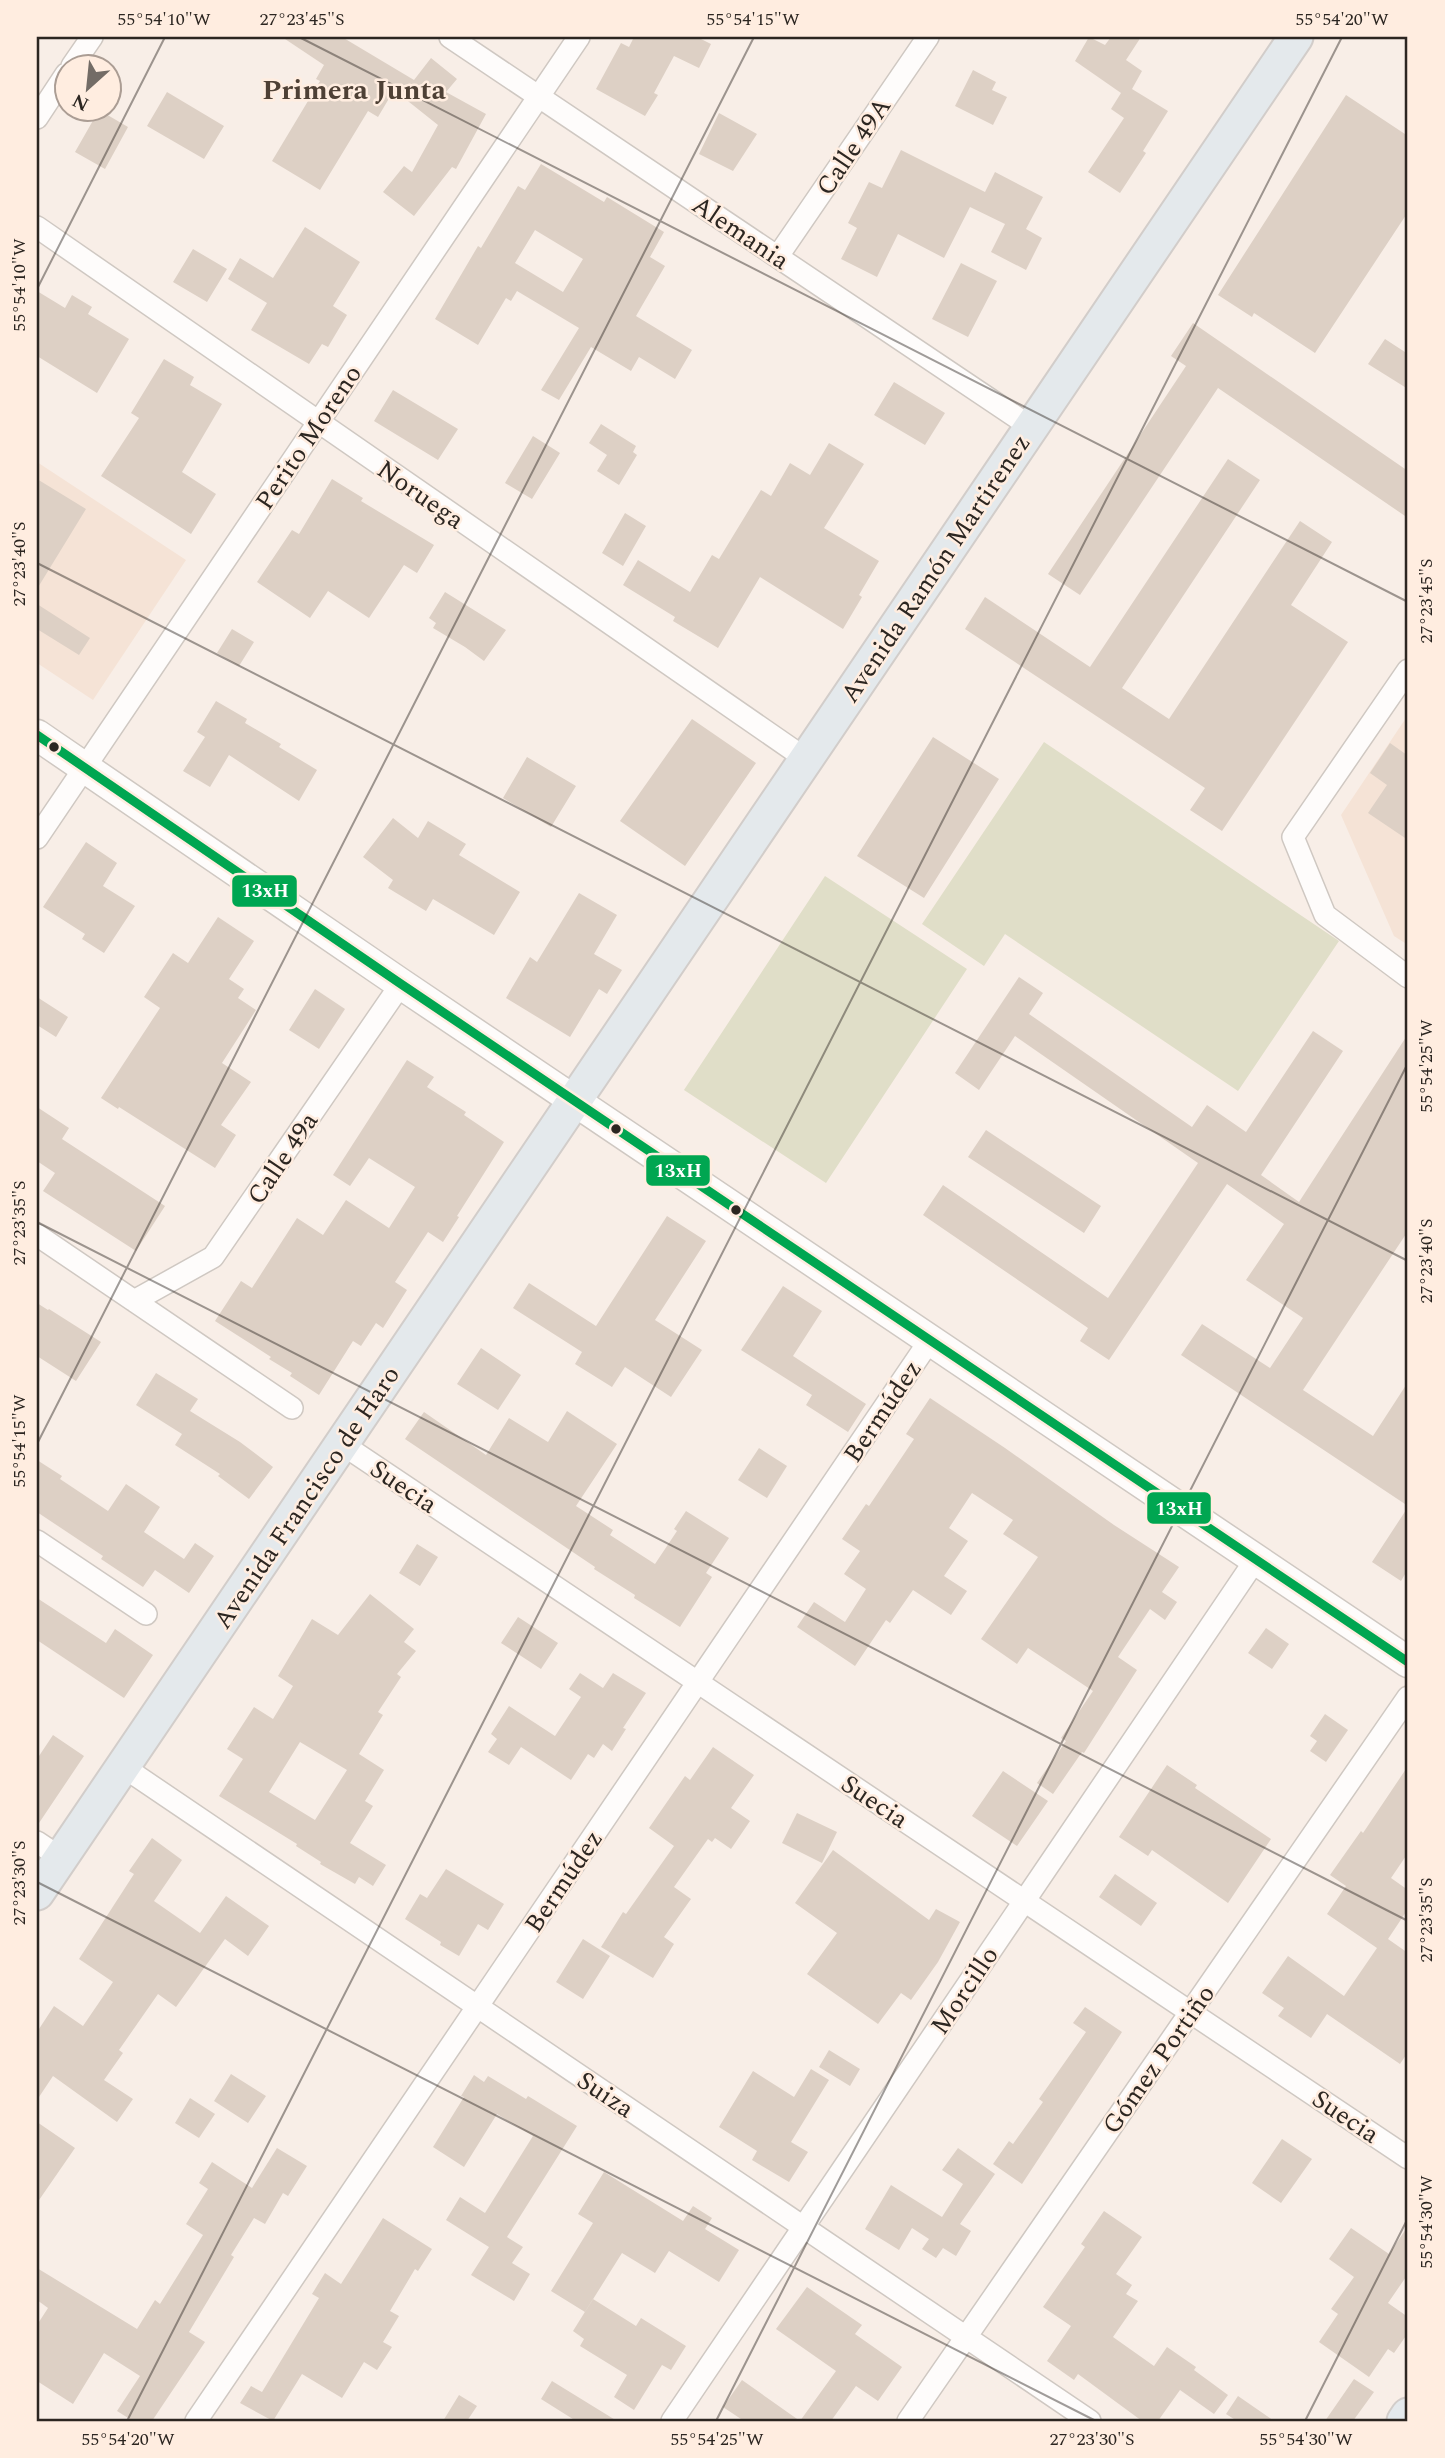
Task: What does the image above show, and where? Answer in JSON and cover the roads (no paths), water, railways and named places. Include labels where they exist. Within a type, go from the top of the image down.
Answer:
[{"type":"main road","name":"Avenida Ramón Martirenez","points":[[575,1100],[1296,37]]},
{"type":"main road","points":[[37,735],[401,984],[1408,1662]]},
{"type":"main road","name":"Avenida Francisco de Haro","points":[[37,1894],[49,1850],[122,1766],[575,1100]]},
{"type":"main road","points":[[1404,2421],[1408,2415]]},
{"type":"street","points":[[82,52],[92,37]]},
{"type":"street","name":"Alemania","points":[[450,37],[1031,427]]},
{"type":"street","name":"Perito Moreno","points":[[37,838],[579,37]]},
{"type":"street","name":"Calle 49A","points":[[778,256],[928,37]]},
{"type":"street","points":[[37,118],[52,95]]},
{"type":"street","name":"Noruega","points":[[37,227],[806,760]]},
{"type":"street","points":[[1408,670],[1293,837],[1325,915],[1408,977]]},
{"type":"street","name":"Calle 49a","points":[[134,1301],[213,1257],[401,984]]},
{"type":"street","points":[[37,1235],[292,1408]]},
{"type":"street","name":"Bermúdez","points":[[196,2421],[930,1340]]},
{"type":"street","name":"Suecia","points":[[341,1444],[1408,2158]]},
{"type":"street","points":[[37,1541],[146,1614]]},
{"type":"street","name":"Morcillo","points":[[672,2421],[1255,1559]]},
{"type":"street","name":"Gómez Portiño","points":[[908,2421],[1408,1697]]},
{"type":"street","name":"Suiza","points":[[122,1766],[1090,2421]]},
{"type":"district","name":"Primera Junta","points":[[354,89]]}]
